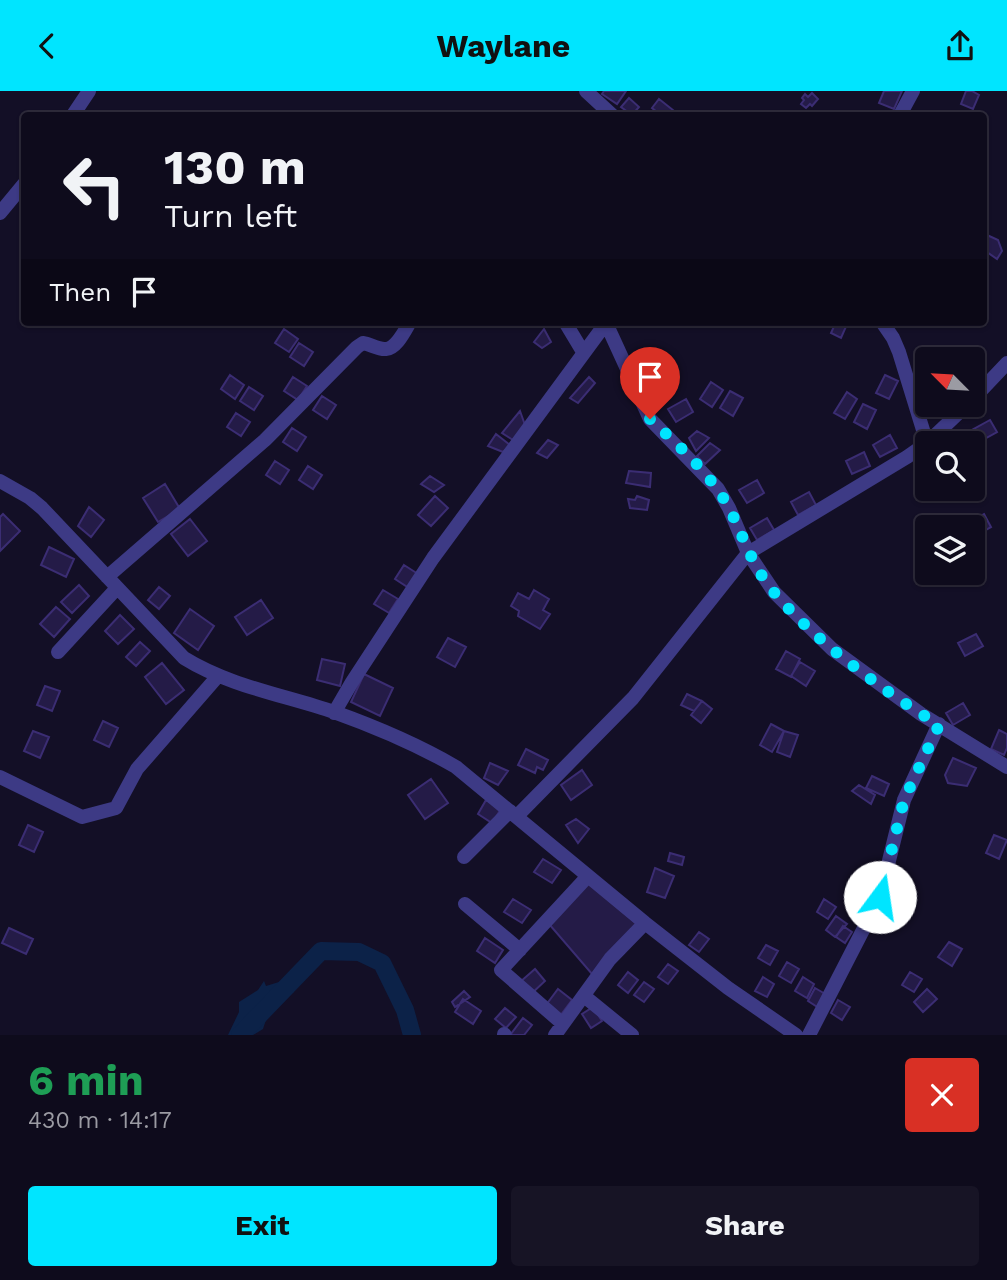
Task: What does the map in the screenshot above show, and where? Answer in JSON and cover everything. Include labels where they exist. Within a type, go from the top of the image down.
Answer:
[{"type":"street","points":[[75,112],[89,91]]},
{"type":"street","points":[[586,91],[609,112]]},
{"type":"street","points":[[902,112],[914,91]]},
{"type":"street","points":[[0,212],[21,188]]},
{"type":"street","points":[[58,652],[112,582],[265,440],[357,347],[363,343],[385,350],[395,345],[407,326]]},
{"type":"street","points":[[567,326],[583,352]]},
{"type":"street","points":[[334,713],[433,558],[603,326]]},
{"type":"street","points":[[606,326],[650,419],[718,489],[748,553],[774,592],[832,649],[939,725],[1007,767]]},
{"type":"street","points":[[885,326],[899,352],[923,431]]},
{"type":"street","points":[[985,386],[1007,363]]},
{"type":"street","points":[[940,431],[954,417]]},
{"type":"street","points":[[464,857],[633,698],[748,553],[915,451]]},
{"type":"street","points":[[0,481],[42,508],[184,658],[218,676],[334,713],[426,750],[456,767],[645,923],[728,988],[796,1035]]},
{"type":"street","points":[[0,777],[82,817],[116,807],[137,769],[218,676]]},
{"type":"street","points":[[809,1035],[880,897],[904,800],[939,725]]},
{"type":"street","points":[[587,876],[502,971],[559,1029],[610,959],[645,923]]},
{"type":"street","points":[[465,904],[520,950]]},
{"type":"street","points":[[584,996],[632,1035]]},
{"type":"water","points":[[264,981],[266,986],[279,982],[283,985],[295,985],[286,990],[294,992],[274,1007],[263,1029],[253,1035],[228,1035],[239,1012],[239,1002],[258,990]]},
{"type":"building","points":[[604,91],[626,91],[617,104],[602,94]]},
{"type":"building","points":[[884,91],[902,91],[894,109],[879,103]]},
{"type":"building","points":[[966,91],[979,95],[973,109],[961,104]]},
{"type":"building","points":[[812,93],[818,99],[806,108],[801,104],[804,100],[802,98],[805,94],[808,97]]},
{"type":"building","points":[[629,98],[639,107],[635,112],[628,112],[621,107]]},
{"type":"building","points":[[659,99],[675,112],[657,112],[652,108]]},
{"type":"building","points":[[987,235],[998,240],[1002,251],[997,259],[987,252]]},
{"type":"building","points":[[834,326],[846,326],[841,338],[831,333]]},
{"type":"building","points":[[284,329],[298,339],[289,352],[275,343]]},
{"type":"building","points":[[544,329],[551,342],[542,348],[534,342]]},
{"type":"building","points":[[299,343],[313,352],[304,366],[290,357]]},
{"type":"building","points":[[230,375],[244,385],[235,399],[221,389]]},
{"type":"building","points":[[885,375],[898,381],[889,399],[876,393]]},
{"type":"building","points":[[293,377],[307,386],[298,400],[284,391]]},
{"type":"building","points":[[589,377],[595,383],[578,403],[570,398]]},
{"type":"building","points":[[711,382],[723,390],[712,407],[700,399]]},
{"type":"building","points":[[249,387],[263,396],[254,410],[240,401]]},
{"type":"building","points":[[730,391],[743,398],[733,416],[720,408]]},
{"type":"building","points":[[847,392],[857,399],[845,419],[834,413]]},
{"type":"building","points":[[322,396],[336,405],[327,419],[313,410]]},
{"type":"building","points":[[686,399],[693,412],[676,422],[668,409]]},
{"type":"building","points":[[863,404],[876,410],[867,429],[854,422]]},
{"type":"building","points":[[520,411],[525,425],[513,440],[502,433]]},
{"type":"building","points":[[236,413],[250,422],[241,436],[227,427]]},
{"type":"building","points":[[990,420],[997,432],[985,439],[985,431],[972,430]]},
{"type":"building","points":[[292,428],[306,437],[297,451],[283,442]]},
{"type":"building","points":[[697,431],[709,438],[696,451],[689,438]]},
{"type":"building","points":[[496,434],[510,445],[503,452],[488,446]]},
{"type":"building","points":[[890,435],[897,448],[880,457],[873,445]]},
{"type":"building","points":[[548,440],[558,445],[547,458],[537,453]]},
{"type":"building","points":[[710,443],[720,450],[705,464],[697,456]]},
{"type":"building","points":[[864,452],[870,466],[852,474],[846,461]]},
{"type":"building","points":[[275,461],[289,470],[280,484],[266,475]]},
{"type":"building","points":[[308,466],[322,475],[313,489],[299,480]]},
{"type":"building","points":[[629,471],[651,473],[650,487],[626,483]]},
{"type":"building","points":[[430,476],[444,485],[434,492],[421,484]]},
{"type":"building","points":[[757,480],[764,493],[747,503],[739,490]]},
{"type":"building","points":[[165,484],[180,509],[158,522],[143,498]]},
{"type":"building","points":[[809,492],[816,505],[798,515],[791,502]]},
{"type":"building","points":[[435,496],[448,508],[431,526],[418,515]]},
{"type":"building","points":[[637,496],[649,500],[647,510],[630,508],[628,499],[635,500]]},
{"type":"building","points":[[89,507],[104,520],[91,537],[78,526]]},
{"type":"building","points":[[3,514],[20,531],[0,551],[0,517]]},
{"type":"building","points":[[985,516],[991,527],[985,530]]},
{"type":"building","points":[[767,518],[774,530],[757,540],[750,528]]},
{"type":"building","points":[[190,519],[207,541],[188,556],[171,534]]},
{"type":"building","points":[[49,547],[74,559],[66,577],[41,565]]},
{"type":"building","points":[[404,565],[418,574],[409,588],[395,579]]},
{"type":"building","points":[[79,585],[89,596],[72,613],[61,602]]},
{"type":"building","points":[[159,587],[170,596],[159,609],[148,600]]},
{"type":"building","points":[[383,590],[398,599],[389,613],[374,604]]},
{"type":"building","points":[[534,590],[549,599],[543,610],[550,614],[540,629],[518,616],[519,611],[511,606],[518,593],[529,599]]},
{"type":"building","points":[[261,600],[273,618],[247,635],[235,617]]},
{"type":"building","points":[[56,607],[70,619],[54,637],[40,624]]},
{"type":"building","points":[[190,609],[214,626],[198,650],[174,633]]},
{"type":"building","points":[[120,615],[134,629],[118,644],[105,631]]},
{"type":"building","points":[[976,634],[983,646],[965,656],[958,643]]},
{"type":"building","points":[[448,638],[466,647],[455,667],[437,657]]},
{"type":"building","points":[[140,642],[150,651],[136,666],[126,657]]},
{"type":"building","points":[[786,651],[800,659],[791,677],[776,669]]},
{"type":"building","points":[[322,659],[345,664],[340,686],[317,680]]},
{"type":"building","points":[[800,662],[815,671],[806,686],[791,676]]},
{"type":"building","points":[[162,663],[184,690],[166,704],[145,677]]},
{"type":"building","points":[[364,674],[393,688],[380,716],[351,702]]},
{"type":"building","points":[[45,686],[60,691],[52,711],[37,705]]},
{"type":"building","points":[[687,694],[702,701],[694,711],[681,705]]},
{"type":"building","points":[[702,701],[712,709],[701,723],[691,715]]},
{"type":"building","points":[[963,703],[970,715],[953,725],[946,713]]},
{"type":"building","points":[[103,721],[118,728],[109,747],[94,740]]},
{"type":"building","points":[[771,724],[784,731],[772,752],[760,745]]},
{"type":"building","points":[[999,730],[1007,734],[1004,755],[991,749]]},
{"type":"building","points":[[33,731],[49,737],[40,758],[24,751]]},
{"type":"building","points":[[784,731],[798,735],[790,757],[777,752]]},
{"type":"building","points":[[526,749],[548,760],[543,770],[537,767],[535,773],[518,765]]},
{"type":"building","points":[[953,758],[976,768],[967,786],[948,783],[945,775]]},
{"type":"building","points":[[490,763],[508,771],[498,785],[484,778]]},
{"type":"building","points":[[582,770],[592,785],[571,800],[561,785]]},
{"type":"building","points":[[872,776],[889,784],[884,796],[866,788]]},
{"type":"building","points":[[431,779],[448,803],[425,819],[408,795]]},
{"type":"building","points":[[859,785],[875,795],[871,804],[852,791]]},
{"type":"building","points":[[486,800],[501,809],[492,823],[478,814]]},
{"type":"building","points":[[576,819],[589,829],[578,843],[566,825]]},
{"type":"building","points":[[28,825],[43,832],[34,852],[19,845]]},
{"type":"building","points":[[994,835],[1007,840],[999,859],[986,853]]},
{"type":"building","points":[[670,853],[684,857],[682,865],[668,861]]},
{"type":"building","points":[[543,859],[561,870],[552,883],[534,872]]},
{"type":"building","points":[[655,868],[674,876],[665,898],[647,892]]},
{"type":"building","points":[[587,882],[637,924],[592,974],[549,924]]},
{"type":"building","points":[[513,899],[531,910],[522,923],[504,912]]},
{"type":"building","points":[[824,899],[836,907],[828,919],[817,912]]},
{"type":"building","points":[[836,916],[847,924],[835,937],[826,930]]},
{"type":"building","points":[[843,926],[852,932],[845,943],[836,937]]},
{"type":"building","points":[[9,928],[33,939],[26,954],[2,943]]},
{"type":"building","points":[[699,932],[709,939],[699,952],[689,945]]},
{"type":"building","points":[[485,938],[503,950],[495,963],[477,951]]},
{"type":"building","points":[[949,942],[962,949],[952,966],[938,957]]},
{"type":"building","points":[[766,945],[778,951],[770,965],[758,958]]},
{"type":"building","points":[[787,962],[799,969],[791,983],[779,976]]},
{"type":"building","points":[[668,964],[678,971],[668,984],[658,977]]},
{"type":"building","points":[[535,969],[545,981],[531,994],[520,982]]},
{"type":"building","points":[[628,972],[638,980],[628,993],[618,985]]},
{"type":"building","points":[[910,972],[922,979],[914,992],[902,985]]},
{"type":"building","points":[[763,977],[774,984],[767,997],[755,991]]},
{"type":"building","points":[[803,977],[814,984],[807,998],[795,991]]},
{"type":"building","points":[[644,982],[654,989],[644,1002],[634,995]]},
{"type":"building","points":[[815,988],[827,995],[819,1008],[808,1001]]},
{"type":"building","points":[[558,989],[572,1000],[560,1016],[546,1005]]},
{"type":"building","points":[[927,989],[937,999],[923,1012],[914,1002]]},
{"type":"building","points":[[464,991],[470,997],[455,1007],[452,1002]]},
{"type":"building","points":[[463,999],[481,1011],[473,1024],[455,1012]]},
{"type":"building","points":[[838,1000],[850,1007],[842,1020],[831,1013]]},
{"type":"building","points":[[593,1007],[602,1021],[591,1028],[582,1014]]},
{"type":"building","points":[[505,1008],[516,1017],[506,1028],[495,1019]]},
{"type":"building","points":[[523,1018],[532,1025],[524,1035],[511,1034]]},
{"type":"waterway","points":[[240,1035],[321,951],[359,952],[382,963],[405,1010],[412,1035]]},
{"type":"route","points":[[650,419],[718,489],[748,553],[774,592],[832,649],[939,725],[904,800],[880,897]]}]
